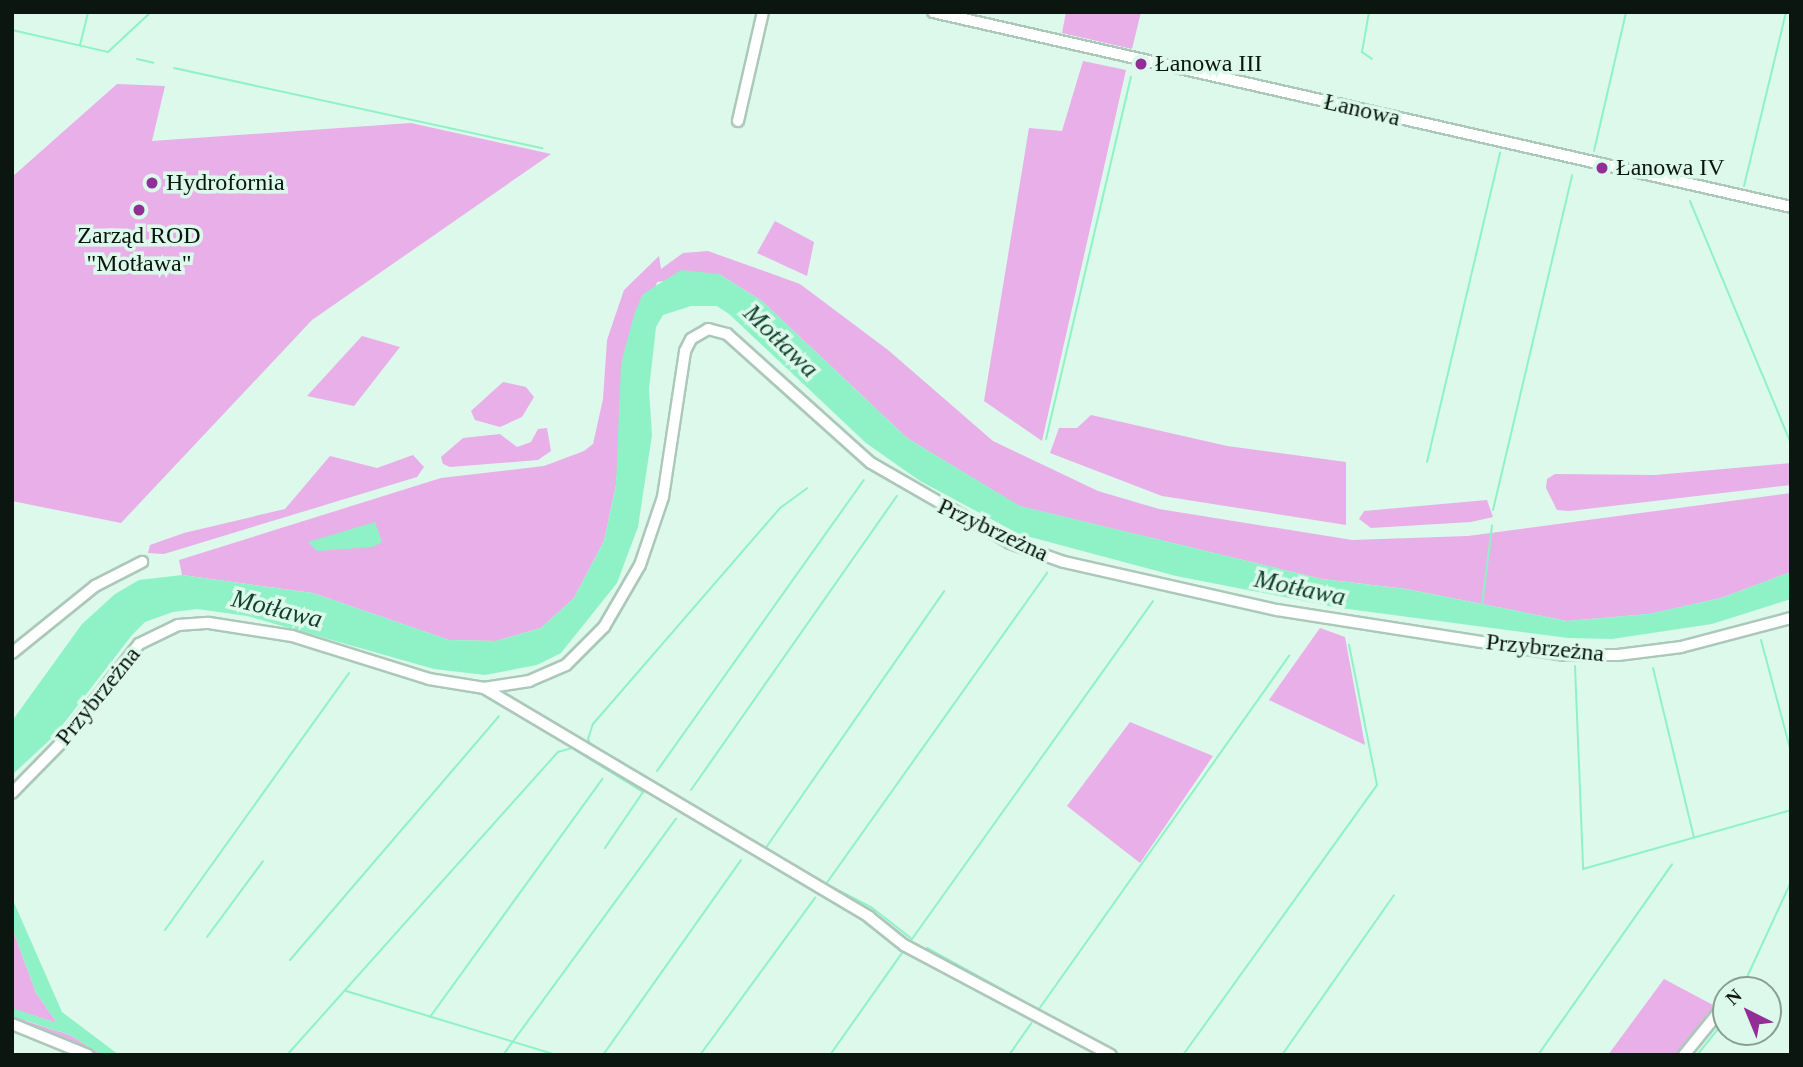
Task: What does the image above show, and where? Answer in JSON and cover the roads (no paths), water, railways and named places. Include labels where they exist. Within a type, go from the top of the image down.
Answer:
[{"type":"street","points":[[738,121],[763,12]]},
{"type":"street","name":"Łanowa","points":[[933,12],[1791,207]]},
{"type":"street","name":"Przybrzeżna","points":[[12,793],[61,743],[139,644],[178,625],[209,623],[292,636],[429,679],[484,688],[529,681],[566,665],[586,649],[610,617],[640,565],[663,497],[685,351],[691,339],[708,329],[727,334],[871,463],[1010,543],[1064,562],[1277,610],[1564,655],[1618,655],[1681,647],[1791,618]]},
{"type":"street","points":[[12,653],[95,586],[142,562]]},
{"type":"street","name":"Przybrzeżna","points":[[484,688],[869,917],[903,944],[1111,1055]]},
{"type":"street","points":[[1684,1055],[1712,1021]]},
{"type":"street","points":[[12,1024],[88,1055]]},
{"type":"water","name":"Motława","points":[[681,270],[719,274],[762,301],[907,438],[1020,506],[1322,579],[1406,589],[1567,621],[1648,614],[1721,598],[1791,572],[1791,599],[1712,624],[1612,639],[1568,638],[1340,608],[1176,576],[1019,534],[920,481],[866,443],[729,314],[717,306],[691,306],[663,315],[656,327],[649,389],[652,435],[638,527],[617,583],[561,653],[537,665],[485,675],[434,669],[247,616],[197,609],[173,612],[145,622],[132,635],[54,736],[12,775],[12,721],[82,624],[115,594],[139,580],[182,575],[313,593],[449,640],[496,641],[541,628],[574,598],[604,541],[616,485],[621,363],[635,312],[643,294]]},
{"type":"water","points":[[375,522],[382,542],[373,547],[317,551],[308,542]]},
{"type":"water","points":[[12,898],[62,1012],[119,1055],[102,1055],[70,1035],[12,1016],[12,1008],[57,1023],[36,993],[12,927]]},
{"type":"waterway","points":[[80,45],[88,12]]},
{"type":"waterway","points":[[12,30],[108,52],[151,12]]},
{"type":"waterway","points":[[1369,12],[1362,52],[1372,59]]},
{"type":"waterway","points":[[1594,151],[1626,12]]},
{"type":"waterway","points":[[1744,186],[1786,12]]},
{"type":"waterway","points":[[137,59],[154,63]]},
{"type":"waterway","points":[[174,68],[542,148]]},
{"type":"waterway","points":[[1046,439],[1131,77]]},
{"type":"waterway","points":[[1427,462],[1500,152]]},
{"type":"waterway","points":[[1493,510],[1572,175]]},
{"type":"waterway","points":[[1690,201],[1791,444]]},
{"type":"waterway","points":[[657,771],[864,480]]},
{"type":"waterway","points":[[592,747],[588,739],[593,724],[780,508],[808,488]]},
{"type":"waterway","points":[[691,790],[897,496]]},
{"type":"waterway","points":[[1482,605],[1492,526]]},
{"type":"waterway","points":[[826,884],[1047,573]]},
{"type":"waterway","points":[[765,849],[944,591]]},
{"type":"waterway","points":[[799,870],[871,907],[912,939],[1153,601]]},
{"type":"waterway","points":[[1761,640],[1791,752]]},
{"type":"waterway","points":[[1183,1055],[1377,785],[1349,645]]},
{"type":"waterway","points":[[1039,1009],[1289,656]]},
{"type":"waterway","points":[[1575,666],[1583,869],[1791,810]]},
{"type":"waterway","points":[[1653,668],[1694,837]]},
{"type":"waterway","points":[[165,930],[349,673]]},
{"type":"waterway","points":[[290,960],[499,716]]},
{"type":"waterway","points":[[287,1055],[558,752],[572,748],[643,792],[605,848]]},
{"type":"waterway","points":[[430,1017],[602,779]]},
{"type":"waterway","points":[[503,1055],[676,819]]},
{"type":"waterway","points":[[603,1055],[741,860]]},
{"type":"waterway","points":[[207,937],[263,861]]},
{"type":"waterway","points":[[1538,1055],[1672,864]]},
{"type":"waterway","points":[[1747,976],[1791,882]]},
{"type":"waterway","points":[[1282,1055],[1394,895]]},
{"type":"waterway","points":[[700,1055],[815,898]]},
{"type":"waterway","points":[[927,948],[1121,1055]]},
{"type":"waterway","points":[[830,1055],[902,953]]},
{"type":"waterway","points":[[346,991],[556,1055]]},
{"type":"waterway","points":[[1009,1055],[1031,1023]]},
{"type":"waterway","points":[[1697,1055],[1712,1036]]},
{"type":"place","name":"Łanowa III","points":[[1141,64]]},
{"type":"place","name":"Łanowa IV","points":[[1602,168]]},
{"type":"place","name":"Hydrofornia","points":[[152,183]]},
{"type":"place","name":"Zarząd ROD \"Motława\"","points":[[139,210]]}]
